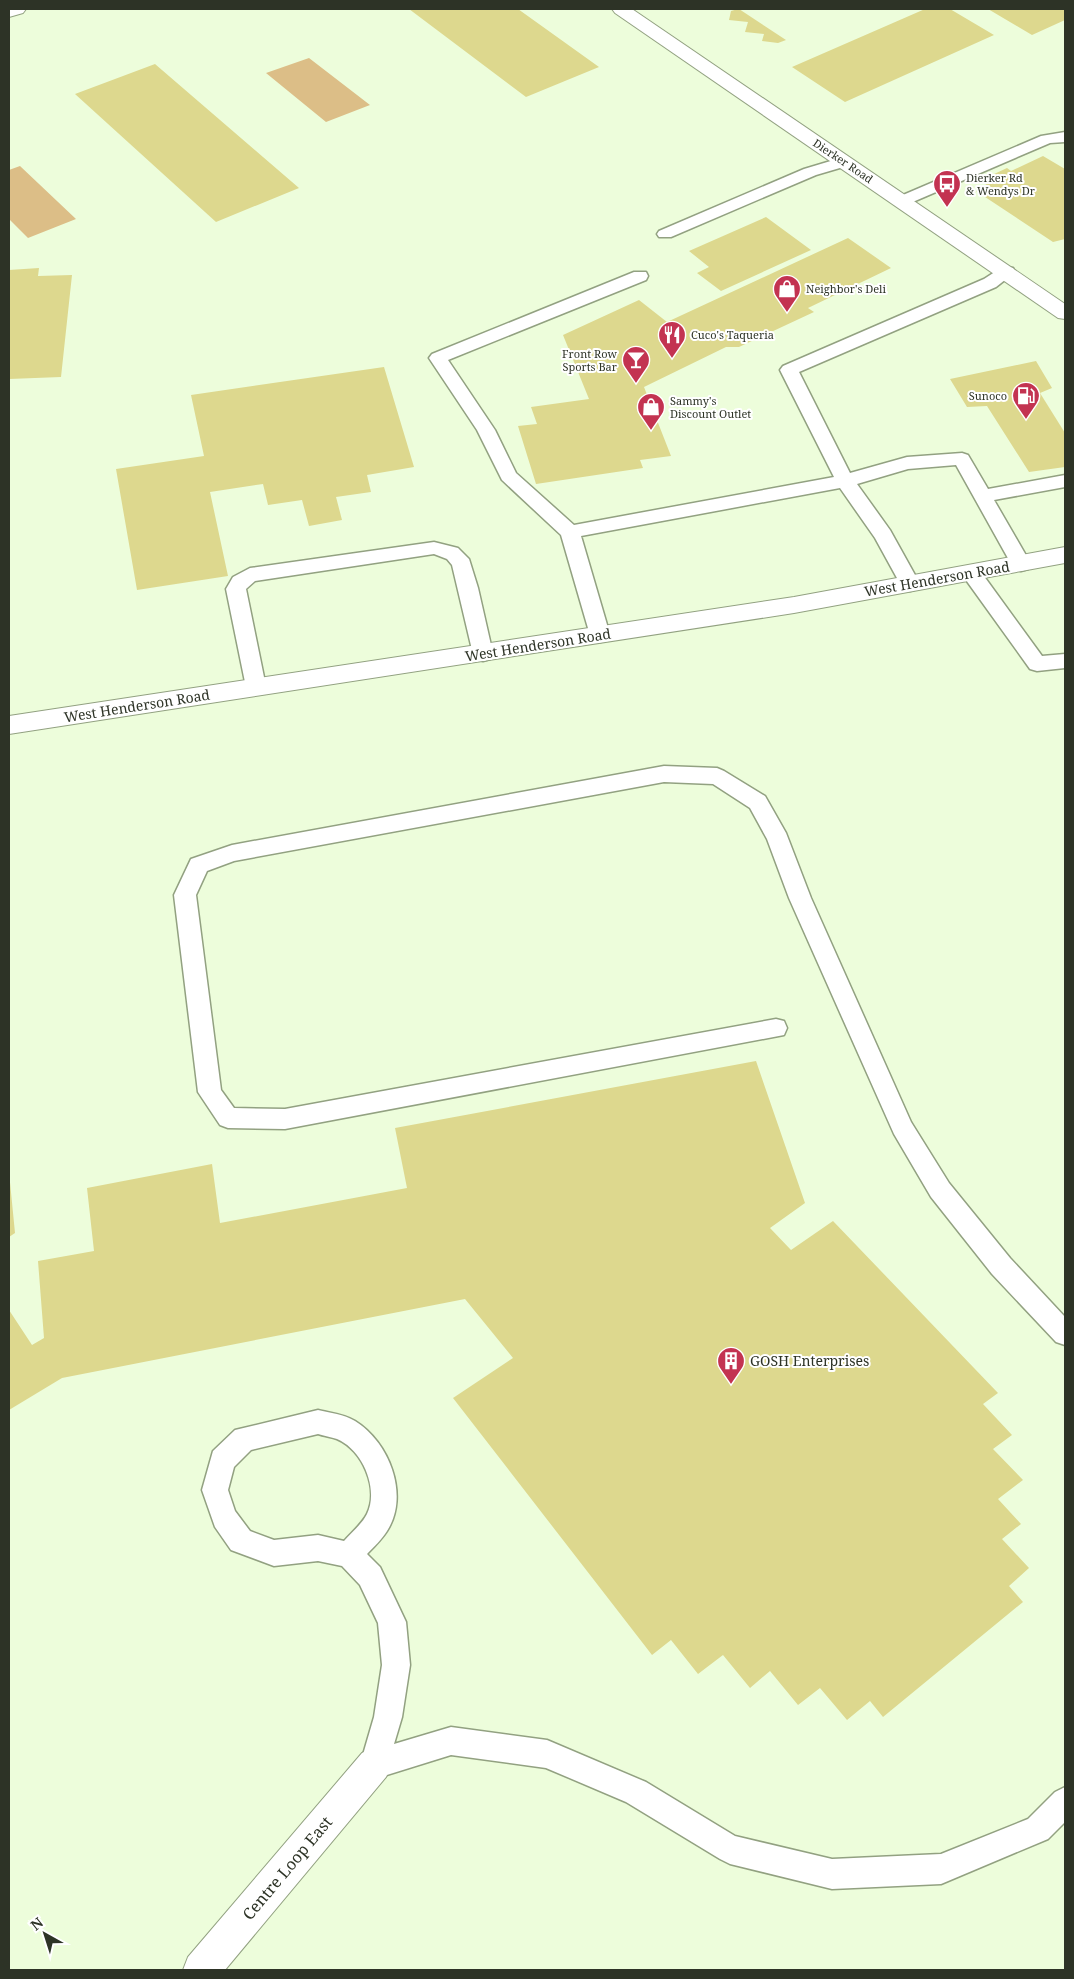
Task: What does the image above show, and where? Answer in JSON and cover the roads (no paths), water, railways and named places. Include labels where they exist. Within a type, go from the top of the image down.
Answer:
[{"type":"main road","points":[[9,12],[17,9]]},
{"type":"main road","name":"Dierker Road","points":[[621,9],[1064,311]]},
{"type":"main road","name":"West Henderson Road","points":[[9,725],[794,605],[1065,556]]},
{"type":"main road","name":"Centre Loop East","points":[[201,1970],[374,1765]]},
{"type":"lane","points":[[902,201],[1047,139],[1065,137]]},
{"type":"lane","points":[[665,234],[810,172],[844,162]]},
{"type":"lane","points":[[910,584],[883,535],[845,481],[789,370],[985,285],[1007,272]]},
{"type":"lane","points":[[600,635],[570,532],[508,476],[504,464],[468,399],[438,358],[640,276]]},
{"type":"lane","points":[[570,532],[845,481],[907,463],[962,459],[1021,564]]},
{"type":"lane","points":[[983,496],[1065,481]]},
{"type":"lane","points":[[256,687],[236,589],[240,582],[250,576],[434,548],[449,552],[460,559],[483,654]]},
{"type":"lane","points":[[971,573],[1037,664],[1065,660]]},
{"type":"lane","points":[[776,1028],[285,1119],[228,1118],[210,1092],[185,895],[199,866],[232,853],[664,774],[717,776],[758,802],[778,839],[804,905],[902,1127],[940,1190],[1001,1266],[1065,1334]]},
{"type":"lane","points":[[349,1555],[378,1522],[385,1496],[378,1466],[374,1459],[365,1445],[345,1429],[318,1422],[244,1439],[222,1460],[215,1490],[224,1518],[241,1541],[274,1553],[318,1548],[349,1555],[370,1576],[392,1622],[396,1665],[388,1717],[374,1765]]},
{"type":"lane","points":[[374,1765],[451,1741],[547,1754],[636,1792],[730,1849],[832,1874],[941,1869],[1038,1828],[1065,1802]]},
{"type":"place","name":"Dierker Rd & Wendys Dr","points":[[947,208]]},
{"type":"place","name":"Neighbor's Deli","points":[[787,313]]},
{"type":"place","name":"Cuco's Taqueria","points":[[672,359]]},
{"type":"place","name":"Front Row Sports Bar","points":[[636,384]]},
{"type":"place","name":"Sunoco","points":[[1026,420]]},
{"type":"place","name":"Sammy's Discount Outlet","points":[[651,431]]},
{"type":"place","name":"GOSH Enterprises","points":[[731,1385]]}]
